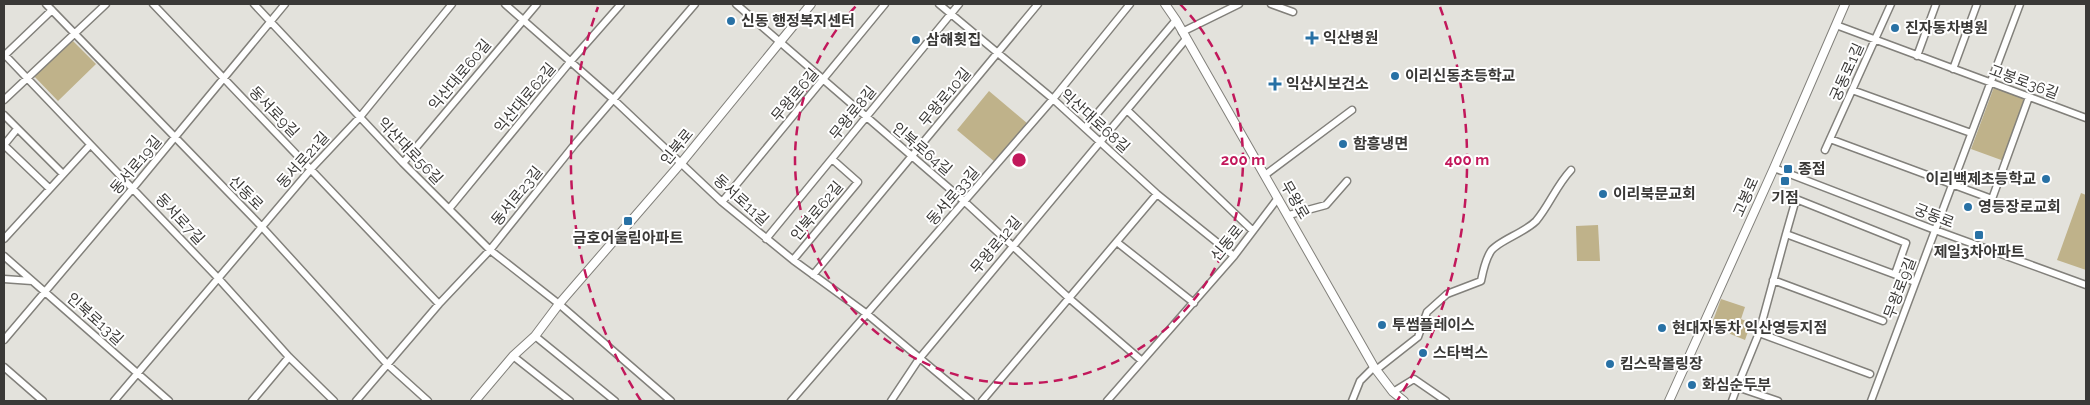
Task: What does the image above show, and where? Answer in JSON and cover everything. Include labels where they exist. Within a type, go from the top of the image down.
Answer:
[{"type":"street","name":"신동로","points":[[46,4],[262,227],[387,364],[428,401]]},
{"type":"street","points":[[4,100],[106,4]]},
{"type":"street","name":"동서로9길","points":[[153,4],[438,304]]},
{"type":"street","name":"익산대로56길","points":[[254,4],[403,163],[490,250],[560,304]]},
{"type":"street","name":"동서로19길","points":[[4,340],[285,4]]},
{"type":"street","name":"동서로21길","points":[[114,401],[311,169],[360,117],[452,4]]},
{"type":"street","name":"동서로11길","points":[[505,4],[613,99],[682,162],[722,202],[793,260],[867,314],[971,401]]},
{"type":"street","name":"익산대로60길","points":[[403,163],[537,4]]},
{"type":"street","name":"익산대로62길","points":[[449,209],[570,62],[621,4]]},
{"type":"street","name":"동서로23길","points":[[356,401],[438,304],[490,250],[613,99],[695,4]]},
{"type":"street","name":"인북로64길","points":[[736,4],[964,202],[1011,247],[1142,361]]},
{"type":"street","name":"인북로","points":[[475,401],[513,356],[535,336],[560,304],[682,162],[811,4]]},
{"type":"street","name":"무왕로6길","points":[[722,202],[885,4]]},
{"type":"street","name":"익산대로68길","points":[[940,4],[1053,99],[1158,194],[1234,256]]},
{"type":"street","name":"무왕로8길","points":[[766,239],[959,4]]},
{"type":"street","name":"무왕로10길","points":[[813,275],[1038,4]]},
{"type":"street","name":"동서로33길","points":[[790,401],[1053,99],[1130,4]]},
{"type":"street","name":"무왕로","points":[[1165,4],[1289,215],[1375,369],[1393,392],[1404,401]]},
{"type":"street","points":[[1184,35],[1239,4]]},
{"type":"street","points":[[1271,4],[1294,12]]},
{"type":"street","name":"고봉로","points":[[1669,401],[1774,168],[1845,4]]},
{"type":"street","name":"궁동로1길","points":[[1825,150],[1891,4]]},
{"type":"street","points":[[1917,56],[1936,4]]},
{"type":"street","points":[[1952,69],[1977,4]]},
{"type":"street","name":"무왕로9길","points":[[1871,401],[2020,4]]},
{"type":"street","name":"동서로7길","points":[[52,10],[4,54],[218,278],[290,357],[334,401]]},
{"type":"street","points":[[1084,128],[1176,20]]},
{"type":"street","name":"고봉로36길","points":[[1836,25],[2086,118]]},
{"type":"street","name":"무왕로12길","points":[[891,401],[919,359],[1127,110],[1184,35]]},
{"type":"street","points":[[1852,90],[1971,134]]},
{"type":"street","points":[[1830,139],[1992,199],[2029,97]]},
{"type":"street","points":[[1127,110],[1253,232]]},
{"type":"street","points":[[1265,174],[1352,110]]},
{"type":"street","points":[[4,115],[62,173]]},
{"type":"street","points":[[17,129],[4,145],[49,188]]},
{"type":"street","points":[[4,239],[62,173],[90,145]]},
{"type":"street","name":"인북로62길","points":[[793,260],[858,182],[832,159]]},
{"type":"street","name":"궁동로","points":[[1774,168],[1935,230],[2086,285]]},
{"type":"street","points":[[1352,401],[1360,380],[1418,337],[1427,312],[1447,294],[1481,281],[1485,263],[1492,250],[1524,232],[1537,220],[1560,182],[1572,170]]},
{"type":"street","points":[[1289,215],[1326,205],[1347,181]]},
{"type":"street","points":[[982,401],[1158,194]]},
{"type":"street","name":"신동로","points":[[1107,401],[1234,256],[1278,198]]},
{"type":"street","points":[[1732,401],[1736,386],[1759,333],[1796,199],[1906,243],[1895,274]]},
{"type":"street","points":[[1786,234],[1915,282]]},
{"type":"street","points":[[1118,243],[1194,302]]},
{"type":"street","name":"인북로13길","points":[[4,256],[169,401]]},
{"type":"street","points":[[4,279],[33,281]]},
{"type":"street","points":[[1773,280],[1884,321]]},
{"type":"street","points":[[560,304],[671,401]]},
{"type":"street","points":[[1759,333],[1870,374]]},
{"type":"street","points":[[535,336],[614,401]]},
{"type":"street","points":[[513,356],[570,401]]},
{"type":"street","points":[[252,401],[290,357]]},
{"type":"street","points":[[4,367],[43,401]]},
{"type":"street","points":[[1393,392],[1414,379],[1446,401]]},
{"type":"street","points":[[1736,386],[1778,401]]},
{"type":"shaded area","points":[[73,41],[96,64],[58,101],[32,74]]},
{"type":"shaded area","points":[[1994,87],[2027,100],[2004,161],[1971,149]]},
{"type":"shaded area","points":[[989,91],[1028,124],[995,162],[957,130]]},
{"type":"shaded area","points":[[2081,193],[2086,195],[2086,270],[2057,260]]},
{"type":"shaded area","points":[[1598,225],[1600,261],[1577,261],[1576,226]]},
{"type":"shaded area","points":[[1721,299],[1745,307],[1741,319],[1751,323],[1745,340],[1711,326]]},
{"type":"place","name":"신동 행정복지센터","points":[[731,21]]},
{"type":"place","name":"진자동차병원","points":[[1895,28]]},
{"type":"place","name":"익산병원","points":[[1312,38]]},
{"type":"place","name":"삼해횟집","points":[[916,40]]},
{"type":"place","name":"이리신동초등학교","points":[[1395,76]]},
{"type":"place","name":"익산시보건소","points":[[1275,84]]},
{"type":"place","name":"함흥냉면","points":[[1343,144]]},
{"type":"place","name":"종점","points":[[1788,169]]},
{"type":"place","name":"이리백제초등학교","points":[[2046,179]]},
{"type":"place","name":"기점","points":[[1785,181]]},
{"type":"place","name":"이리북문교회","points":[[1603,194]]},
{"type":"place","name":"영등장로교회","points":[[1968,207]]},
{"type":"place","name":"금호어울림아파트","points":[[628,221]]},
{"type":"place","name":"제일3차아파트","points":[[1979,235]]},
{"type":"place","name":"투썸플레이스","points":[[1382,325]]},
{"type":"place","name":"현대자동차 익산영등지점","points":[[1662,328]]},
{"type":"place","name":"스타벅스","points":[[1423,353]]},
{"type":"place","name":"킴스락볼링장","points":[[1610,364]]},
{"type":"place","name":"화심순두부","points":[[1692,385]]}]
